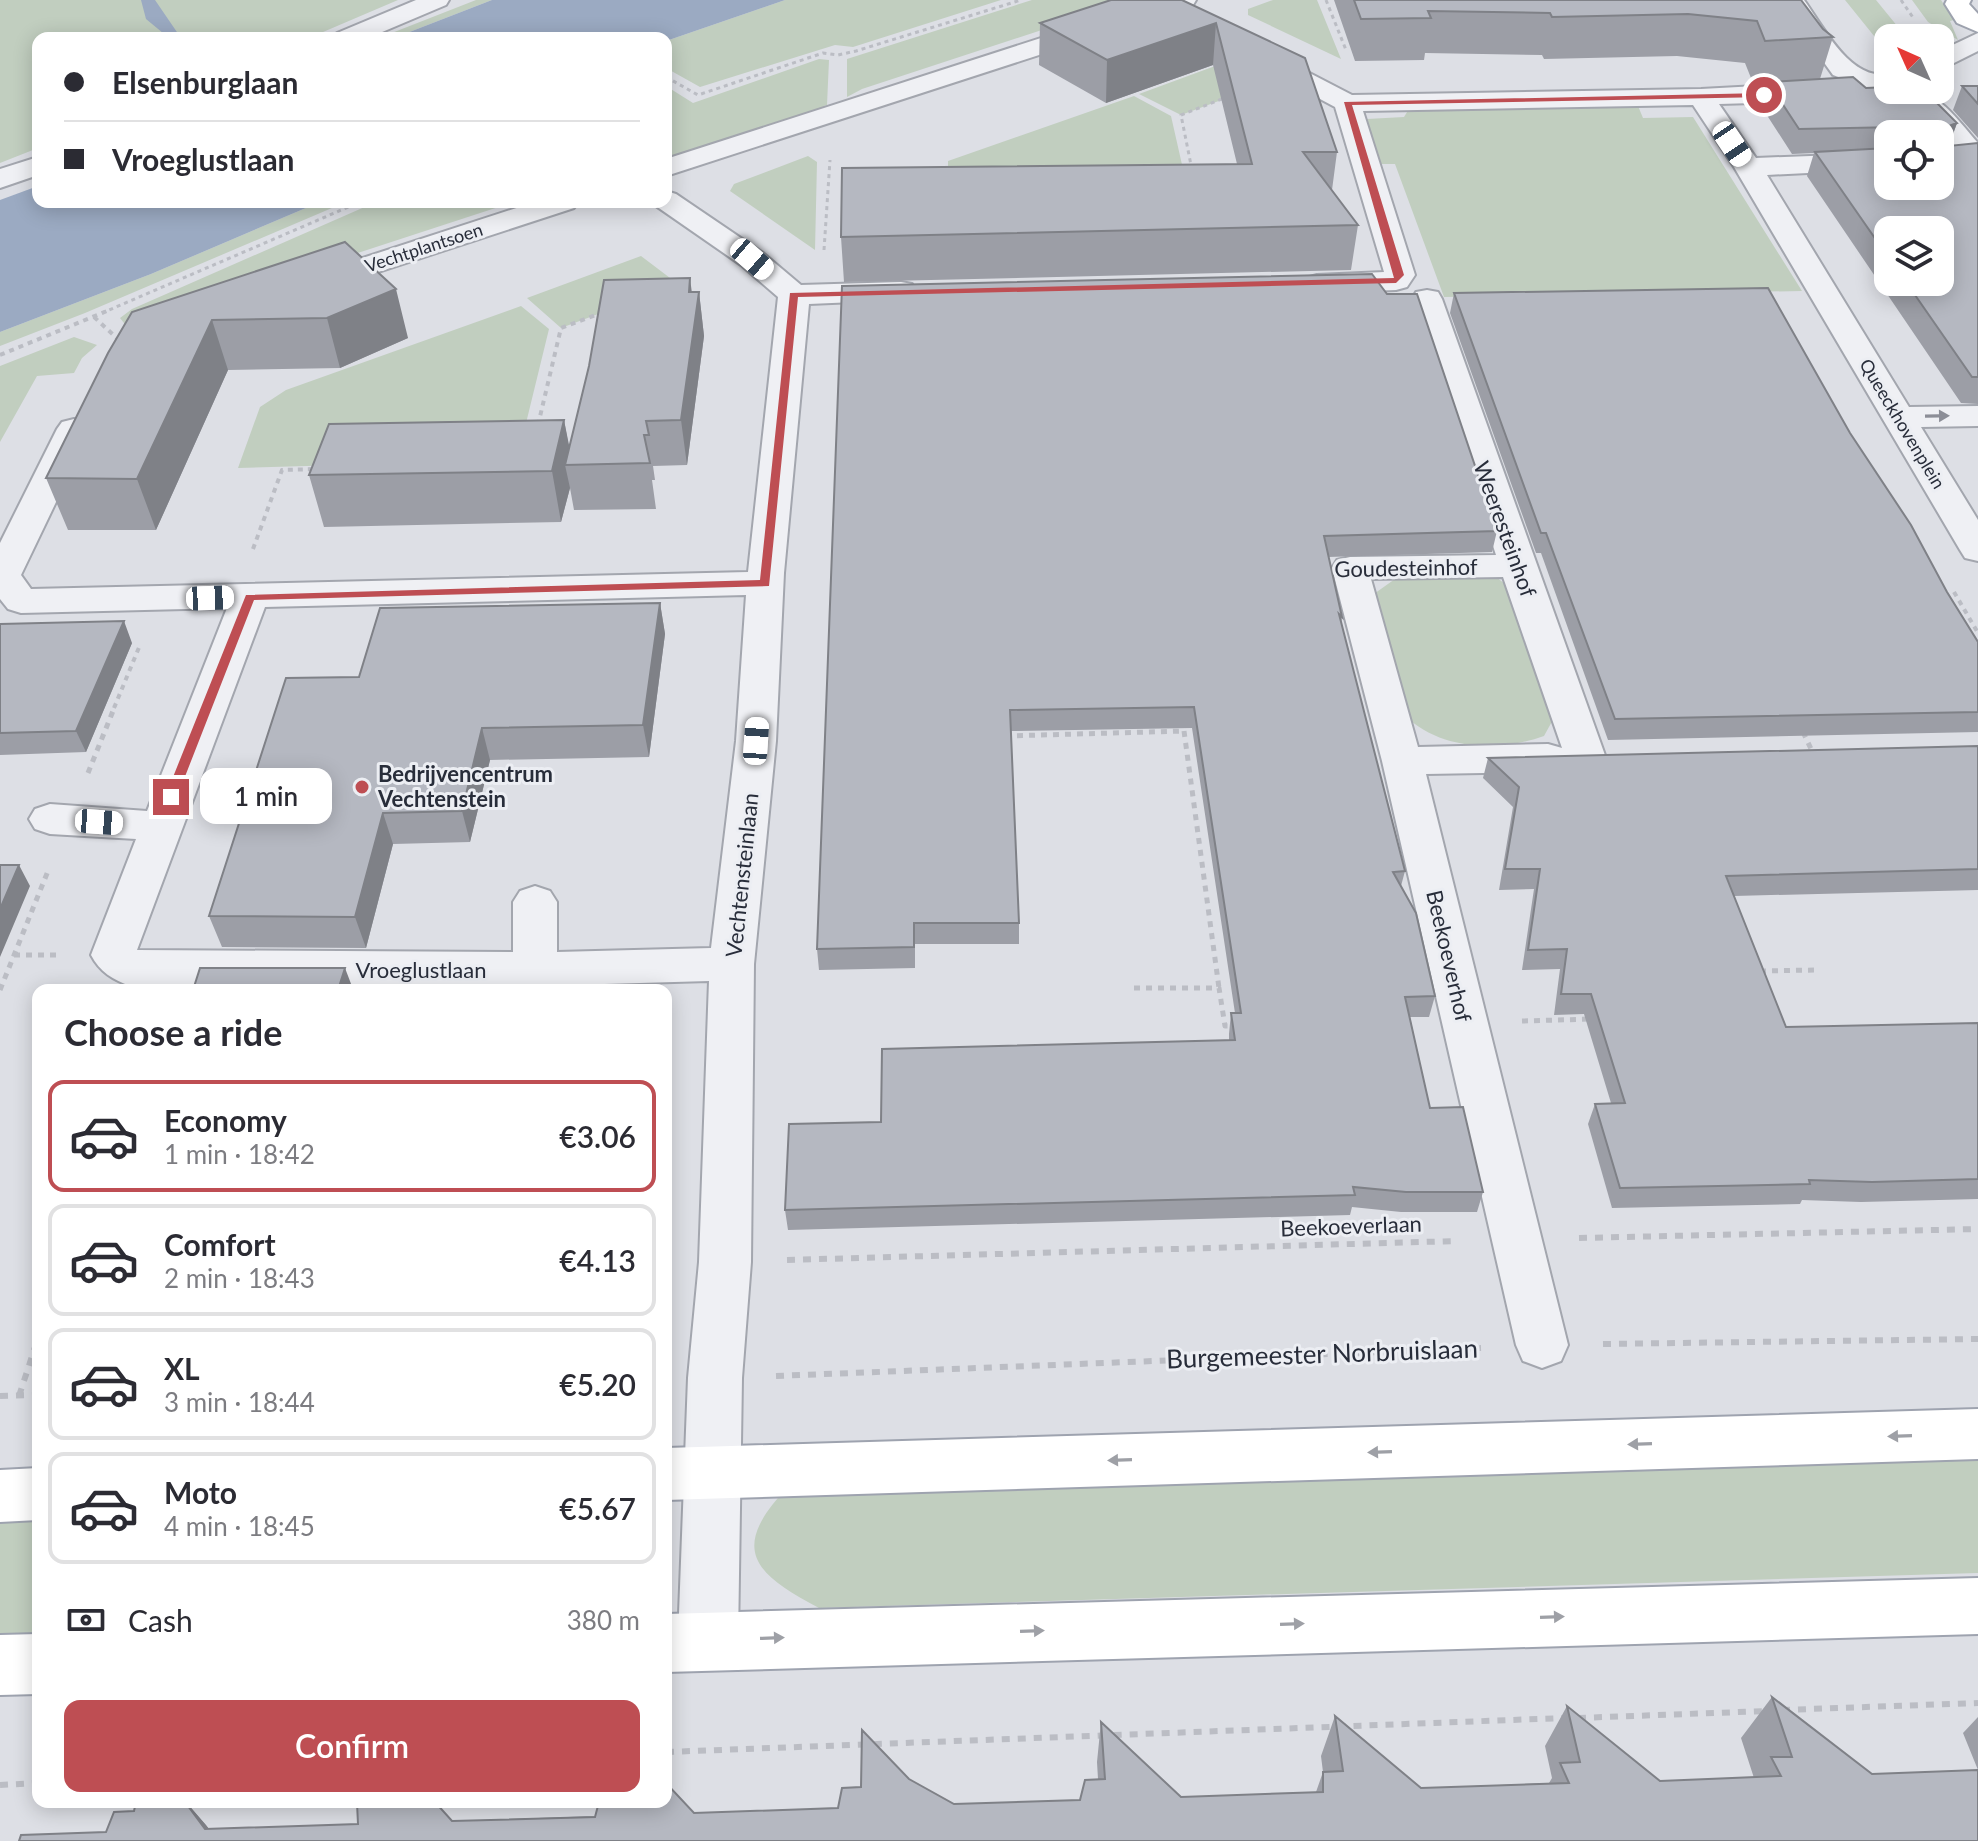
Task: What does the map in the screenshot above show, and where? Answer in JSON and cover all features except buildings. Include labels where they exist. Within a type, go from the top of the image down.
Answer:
[{"type":"main road","points":[[1959,0],[1957,4],[1966,18],[1978,24]]},
{"type":"main road","points":[[689,1473],[1978,1434]]},
{"type":"main road","points":[[0,1496],[32,1494]]},
{"type":"main road","points":[[687,1642],[1978,1606]]},
{"type":"street","points":[[360,32],[437,0]]},
{"type":"street","points":[[1791,0],[1842,69],[1874,81]]},
{"type":"street","points":[[672,166],[833,113],[1178,9]]},
{"type":"street","points":[[1954,54],[1978,41]]},
{"type":"street","points":[[1240,47],[1347,103],[1701,97],[1827,93],[1874,88]]},
{"type":"street","name":"Queeckhovenplein","points":[[1701,97],[1748,167],[1978,550]]},
{"type":"street","points":[[1288,284],[1396,281],[1400,275],[1347,103]]},
{"type":"street","points":[[1928,104],[1943,120]]},
{"type":"street","points":[[1954,133],[1976,158],[1954,159]]},
{"type":"street","points":[[1748,167],[1874,162]]},
{"type":"street","points":[[0,179],[32,167]]},
{"type":"street","points":[[672,204],[807,293],[924,290]]},
{"type":"street","name":"Vechtplantsoen","points":[[285,293],[546,208]]},
{"type":"street","name":"Vechtensteinlaan","points":[[687,1642],[689,1473],[715,1378],[725,1262],[732,964],[756,741],[766,583],[807,293]]},
{"type":"street","name":"Weeresteinhof","points":[[1427,299],[1586,758]]},
{"type":"street","points":[[125,346],[111,352],[2,576],[21,601],[766,583]]},
{"type":"street","points":[[1896,417],[1978,416]]},
{"type":"street","name":"Goudesteinhof","points":[[1350,568],[1518,566]]},
{"type":"street","name":"Beekoeverhof","points":[[1350,568],[1402,761],[1514,1239],[1542,1345]]},
{"type":"street","name":"Vroeglustlaan","points":[[242,597],[113,955],[131,969],[535,969],[732,964]]},
{"type":"street","points":[[1402,761],[1627,757]]},
{"type":"street","points":[[50,819],[160,826]]},
{"type":"street","points":[[535,902],[535,969]]},
{"type":"path","points":[[672,80],[698,95],[823,53],[838,55],[1021,0]]},
{"type":"path","points":[[807,293],[833,113],[838,55]]},
{"type":"path","points":[[1193,174],[1181,115],[1292,73]]},
{"type":"path","points":[[0,355],[346,208]]},
{"type":"path","points":[[536,435],[561,328],[605,311]]},
{"type":"path","points":[[94,317],[125,346]]},
{"type":"path","points":[[242,597],[282,470],[328,469]]},
{"type":"path","points":[[1182,716],[1225,1026],[1241,1026]]},
{"type":"path","points":[[1800,724],[1813,753]]},
{"type":"path","points":[[1003,736],[1184,731]]},
{"type":"path","points":[[1753,957],[1764,985]]},
{"type":"path","points":[[1759,971],[1817,970]]},
{"type":"path","points":[[1134,988],[1219,988]]},
{"type":"path","points":[[1464,1023],[1604,1019]]},
{"type":"path","name":"Beekoeverlaan","points":[[725,1262],[1978,1229]]},
{"type":"path","name":"Burgemeester Norbruislaan","points":[[715,1378],[1542,1345],[1978,1339]]},
{"type":"path","points":[[19,1396],[32,1356]]},
{"type":"path","points":[[0,1396],[32,1395]]},
{"type":"path","points":[[672,1752],[1978,1703]]},
{"type":"path","points":[[0,1785],[32,1783]]},
{"type":"green space","points":[[0,0],[398,0],[323,32],[32,32],[32,150],[0,163]]},
{"type":"green space","points":[[476,0],[492,0],[409,32],[394,32]]},
{"type":"green space","points":[[785,0],[1001,0],[853,47],[835,45],[700,87],[672,71],[672,39]]},
{"type":"green space","points":[[1032,0],[1133,0],[862,89],[847,97],[847,59]]},
{"type":"green space","points":[[1273,0],[1317,0],[1341,59],[1248,15],[1248,9]]},
{"type":"green space","points":[[1845,0],[1876,0],[1896,24],[1874,24],[1874,36]]},
{"type":"green space","points":[[1912,0],[1941,0],[1954,20],[1950,21],[1951,24],[1928,22]]},
{"type":"green space","points":[[819,59],[829,60],[827,105],[824,106],[827,109],[672,156],[672,90],[693,103]]},
{"type":"green space","points":[[1226,62],[1267,83],[1181,115],[1139,94]]},
{"type":"green space","points":[[1134,96],[1171,116],[1190,200],[948,204],[948,161]]},
{"type":"green space","points":[[1638,106],[1643,118],[1693,117],[1802,291],[1444,297],[1395,164],[1378,164],[1364,124],[1367,119],[1404,117],[1409,109]]},
{"type":"green space","points":[[808,156],[817,162],[815,250],[730,191],[734,184]]},
{"type":"green space","points":[[306,208],[332,208],[0,346],[0,332],[151,274]]},
{"type":"green space","points":[[362,208],[496,208],[128,328],[120,318],[132,309]]},
{"type":"green space","points":[[641,256],[678,284],[561,328],[527,298]]},
{"type":"green space","points":[[521,306],[549,329],[517,460],[238,468],[260,407],[286,390]]},
{"type":"green space","points":[[74,337],[97,345],[82,358],[74,373],[37,376],[0,442],[0,366]]},
{"type":"green space","points":[[1456,574],[1495,576],[1516,593],[1555,716],[1544,736],[1506,745],[1467,744],[1430,733],[1400,710],[1371,596],[1395,579]]},
{"type":"green space","points":[[1978,1454],[1978,1573],[819,1608],[779,1584],[765,1571],[757,1558],[754,1544],[758,1528],[787,1488]]},
{"type":"green space","points":[[0,1510],[32,1510],[32,1637],[0,1639]]},
{"type":"water","points":[[141,0],[155,0],[177,32],[162,32],[146,19]]},
{"type":"water","points":[[492,0],[785,0],[672,39],[672,32],[409,32]]},
{"type":"water","points":[[32,188],[32,208],[306,208],[151,274],[0,332],[0,200]]},
{"type":"place","name":"Bedrijvencentrum Vechtenstein","points":[[362,787]]},
{"type":"route","points":[[171,797],[250,597],[766,583],[794,295],[1396,281],[1400,275],[1347,103],[1764,95]]}]
